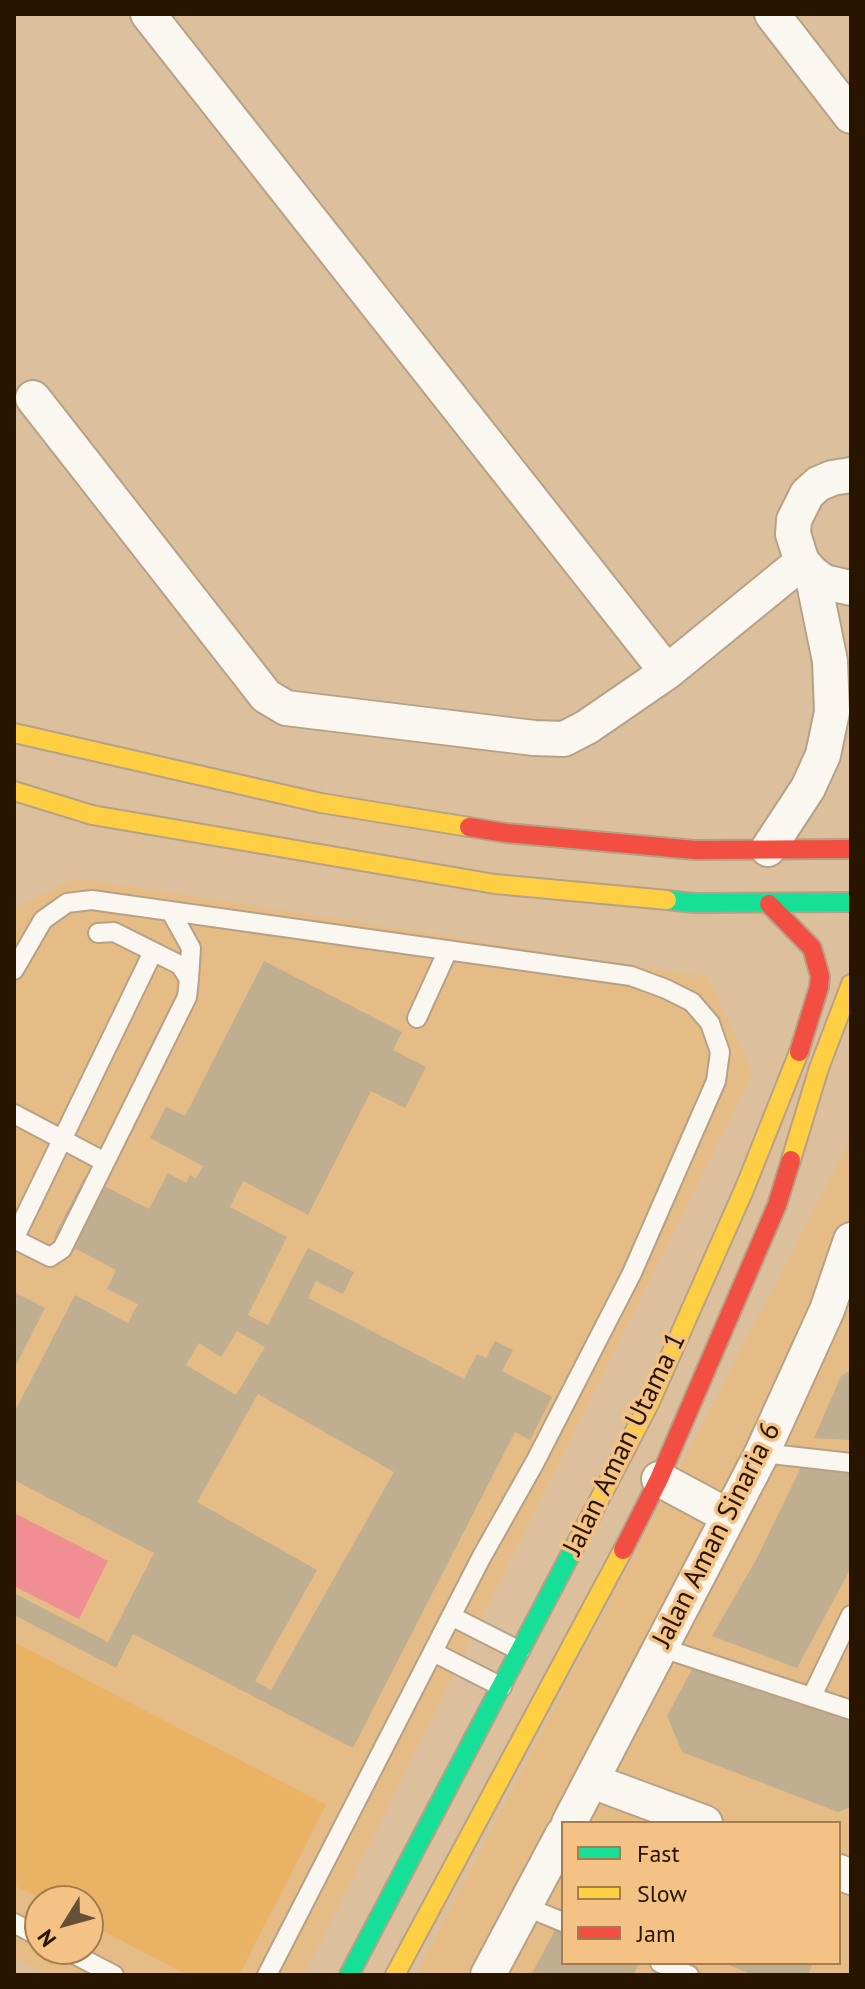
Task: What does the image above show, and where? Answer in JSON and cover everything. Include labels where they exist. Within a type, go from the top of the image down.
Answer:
[{"type":"street","points":[[148,14],[667,672]]},
{"type":"street","points":[[772,14],[851,116]]},
{"type":"street","points":[[33,398],[266,696],[278,705],[503,735],[564,739],[587,727],[667,672],[807,568]]},
{"type":"street","points":[[768,849],[808,788],[823,755],[832,712],[830,661],[807,568],[793,534],[794,520],[799,506],[818,484],[851,475]]},
{"type":"street","points":[[807,568],[824,582],[851,588]]},
{"type":"street","points":[[14,733],[321,803],[506,833],[649,848],[851,849]]},
{"type":"street","points":[[14,791],[92,815],[495,884],[645,900],[769,904],[851,902]]},
{"type":"street","points":[[30,816],[92,815]]},
{"type":"street","name":"Jalan Aman Utama 1","points":[[349,1975],[649,1404],[744,1190],[796,1060],[820,976],[812,948],[769,904]]},
{"type":"street","name":"Jalan Aman Utama 1","points":[[395,1975],[659,1479],[777,1205],[819,1068],[851,984]]},
{"type":"street","name":"Jalan Aman Sinaria 6","points":[[570,1821],[728,1516],[839,1311],[851,1240]]},
{"type":"street","points":[[649,1404],[659,1479]]},
{"type":"street","points":[[598,1500],[621,1495],[659,1479]]},
{"type":"street","points":[[659,1479],[728,1516]]},
{"type":"street","points":[[592,1781],[700,1821]]},
{"type":"street","points":[[488,1975],[561,1838]]},
{"type":"lane","points":[[14,970],[43,920],[67,903],[92,900],[631,976],[692,1002],[710,1023],[720,1052],[716,1081],[632,1273],[267,1975]]},
{"type":"lane","points":[[153,952],[14,1239],[50,1257],[62,1249],[187,997],[191,948],[171,912]]},
{"type":"lane","points":[[98,933],[114,932],[180,965],[189,979]]},
{"type":"lane","points":[[417,1018],[448,950]]},
{"type":"lane","points":[[14,1114],[105,1162]]},
{"type":"lane","points":[[762,1453],[851,1463]]},
{"type":"lane","points":[[812,1696],[851,1615]]},
{"type":"lane","points":[[451,1616],[520,1651]]},
{"type":"lane","points":[[659,1647],[851,1710]]},
{"type":"lane","points":[[433,1652],[502,1687]]},
{"type":"lane","points":[[524,1906],[561,1921]]},
{"type":"lane","points":[[95,1965],[114,1975]]},
{"type":"lane","points":[[665,1968],[689,1975]]},
{"type":"shaded area","points":[[76,878],[708,977],[753,1073],[304,1975],[47,1975],[28,1965],[104,1965],[104,1885],[24,1885],[24,1963],[14,1958],[14,908]]},
{"type":"shaded area","points":[[851,1138],[851,1975],[416,1975]]},
{"type":"shaded area","points":[[14,1513],[108,1561],[79,1619],[14,1586]]},
{"type":"shaded area","points":[[14,1642],[326,1805],[239,1975],[187,1975],[104,1931],[104,1885],[24,1885],[24,1890],[14,1885]]},
{"type":"building","points":[[264,961],[402,1032],[393,1050],[426,1067],[405,1108],[371,1091],[308,1215],[243,1181],[230,1207],[287,1237],[248,1315],[268,1325],[308,1248],[354,1272],[343,1294],[316,1281],[308,1298],[464,1379],[477,1354],[486,1358],[495,1341],[513,1350],[502,1371],[552,1397],[530,1440],[515,1432],[353,1748],[133,1634],[116,1668],[14,1615],[14,1593],[108,1642],[154,1553],[14,1480],[14,1413],[75,1295],[128,1323],[138,1304],[107,1289],[116,1270],[54,1237],[85,1176],[149,1209],[168,1173],[186,1183],[190,1175],[196,1178],[203,1166],[150,1138],[166,1107],[185,1116]],"holes":[[[237,1331],[265,1347],[236,1395],[186,1365],[199,1343],[221,1357]],[[258,1394],[394,1472],[271,1690],[255,1681],[317,1570],[197,1502]]]},
{"type":"building","points":[[14,1292],[45,1308],[14,1369]]},
{"type":"building","points":[[851,1370],[851,1440],[814,1438],[841,1376]]},
{"type":"building","points":[[802,1465],[851,1468],[851,1568],[797,1668],[712,1636],[756,1560]]},
{"type":"building","points":[[696,1662],[851,1721],[851,1807],[838,1812],[682,1752],[667,1716]]},
{"type":"building","points":[[557,1927],[561,1929],[561,1965],[638,1965],[633,1975],[531,1975]]},
{"type":"building","points":[[729,1965],[812,1965],[808,1975],[753,1975]]},
{"type":"traffic: fast","points":[[667,900],[694,903],[851,902]]},
{"type":"traffic: fast","points":[[349,1975],[596,1506]]},
{"type":"traffic: slow","points":[[14,733],[321,803],[469,827]]},
{"type":"traffic: slow","points":[[14,791],[92,815],[495,884],[667,900]]},
{"type":"traffic: slow","points":[[791,1160],[819,1068],[851,984]]},
{"type":"traffic: slow","points":[[596,1506],[649,1404],[744,1190],[799,1052]]},
{"type":"traffic: slow","points":[[395,1975],[623,1550]]},
{"type":"traffic: jam","points":[[469,827],[695,850],[851,849]]},
{"type":"traffic: jam","points":[[769,904],[812,948],[820,976],[799,1052]]},
{"type":"traffic: jam","points":[[623,1550],[659,1479],[777,1205],[791,1160]]}]
